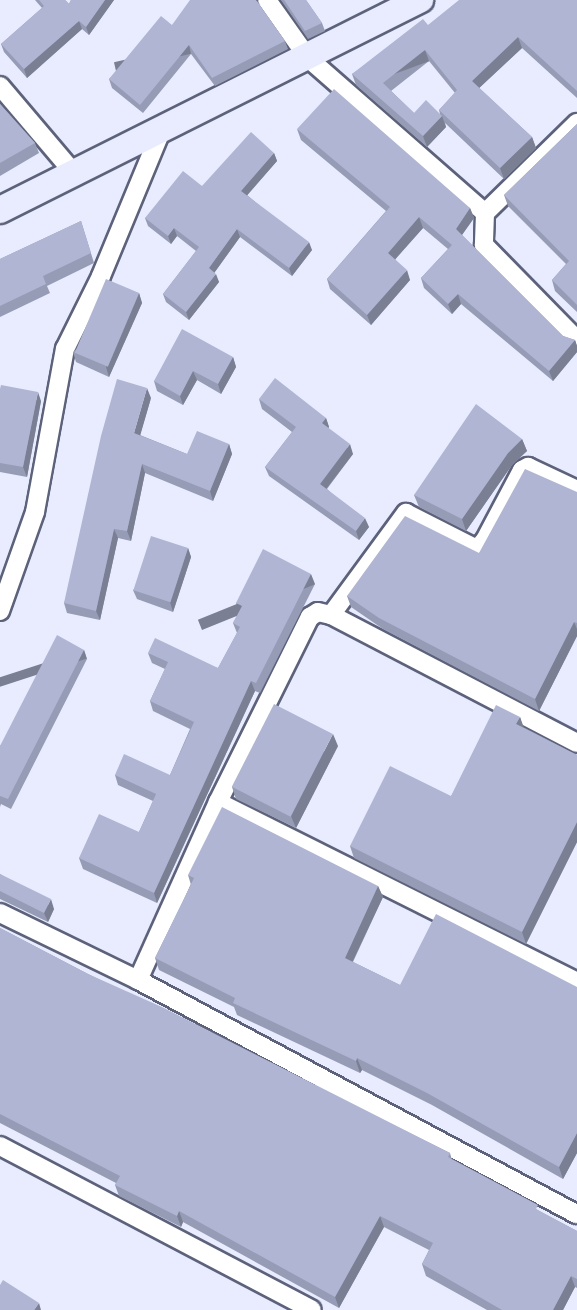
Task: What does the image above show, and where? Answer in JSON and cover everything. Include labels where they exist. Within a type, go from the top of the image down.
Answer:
[{"type":"main road","points":[[0,210],[420,0]]},
{"type":"street","points":[[267,0],[308,58],[485,213]]},
{"type":"street","points":[[0,86],[74,172]]},
{"type":"street","points":[[575,338],[484,245],[485,213],[577,123]]},
{"type":"street","points":[[0,611],[35,512],[65,349],[101,276],[162,129]]},
{"type":"street","points":[[331,615],[406,513],[477,549],[485,540],[522,470],[528,467],[577,490]]},
{"type":"street","points":[[138,980],[218,802],[301,631],[318,612],[331,615],[577,743]]},
{"type":"street","points":[[218,802],[577,982]]},
{"type":"street","points":[[0,913],[138,980],[577,1214]]},
{"type":"street","points":[[0,1146],[312,1310]]},
{"type":"building","points":[[39,0],[65,0],[69,4],[71,0],[105,0],[86,27],[79,21],[24,69],[1,44],[44,6]]},
{"type":"building","points":[[190,0],[256,0],[285,41],[212,78],[189,45],[140,105],[109,79],[161,16],[172,25]]},
{"type":"building","points":[[284,0],[306,0],[322,23],[305,31]]},
{"type":"building","points":[[459,0],[577,0],[577,91],[518,37],[472,81],[532,137],[500,168],[439,110],[457,90],[425,50],[383,83],[414,113],[426,100],[442,116],[423,136],[352,74],[423,19],[428,25]]},
{"type":"building","points":[[334,89],[470,208],[456,229],[563,336],[575,340],[549,371],[458,294],[448,304],[421,278],[452,245],[419,217],[388,253],[407,270],[367,315],[327,279],[390,207],[297,129]]},
{"type":"building","points":[[0,104],[35,143],[0,163]]},
{"type":"building","points":[[577,124],[577,305],[552,280],[569,261],[504,195]]},
{"type":"building","points":[[251,132],[274,153],[241,191],[309,242],[289,268],[237,229],[209,268],[216,274],[186,312],[163,294],[199,247],[174,228],[168,236],[145,218],[183,171],[202,186]]},
{"type":"building","points":[[81,221],[91,253],[43,276],[46,284],[0,306],[0,259]]},
{"type":"building","points":[[106,279],[139,293],[108,367],[75,353]]},
{"type":"building","points":[[182,329],[233,357],[218,384],[193,371],[180,396],[154,381]]},
{"type":"building","points":[[275,378],[326,418],[322,423],[350,444],[320,484],[365,518],[356,531],[265,467],[296,427],[259,399]]},
{"type":"building","points":[[117,379],[147,388],[134,433],[187,454],[197,431],[229,444],[210,491],[142,464],[127,531],[114,529],[96,611],[64,603],[101,436]]},
{"type":"building","points":[[1,385],[38,392],[23,467],[0,463]]},
{"type":"building","points":[[476,404],[522,439],[508,453],[462,519],[414,495]]},
{"type":"building","points":[[525,469],[577,492],[577,623],[574,622],[535,699],[379,618],[347,596],[405,516],[479,553]]},
{"type":"building","points":[[151,536],[188,548],[170,602],[133,590]]},
{"type":"building","points":[[263,549],[311,574],[256,683],[251,681],[154,893],[79,858],[99,814],[139,832],[156,794],[115,775],[124,754],[170,775],[194,722],[150,701],[168,662],[148,653],[155,638],[218,668],[240,627],[233,623],[242,606],[236,603]]},
{"type":"building","points":[[57,635],[84,650],[8,799],[0,796],[0,746]]},
{"type":"building","points":[[274,704],[333,734],[291,817],[232,787]]},
{"type":"building","points":[[496,705],[520,717],[516,724],[577,755],[577,822],[522,932],[350,846],[390,766],[451,796]]},
{"type":"building","points":[[222,807],[378,886],[345,958],[400,985],[436,914],[577,987],[577,1133],[559,1167],[427,1093],[357,1058],[356,1061],[233,1003],[235,998],[155,958],[194,878],[188,875]]},
{"type":"building","points":[[0,874],[51,899],[44,913],[0,891]]},
{"type":"building","points":[[0,928],[450,1153],[448,1157],[538,1205],[536,1209],[577,1231],[577,1279],[571,1276],[553,1310],[502,1310],[422,1264],[433,1243],[380,1216],[335,1297],[179,1211],[177,1216],[115,1185],[120,1176],[0,1114]]},
{"type":"building","points":[[3,1280],[39,1303],[34,1310],[0,1310],[0,1285]]}]
